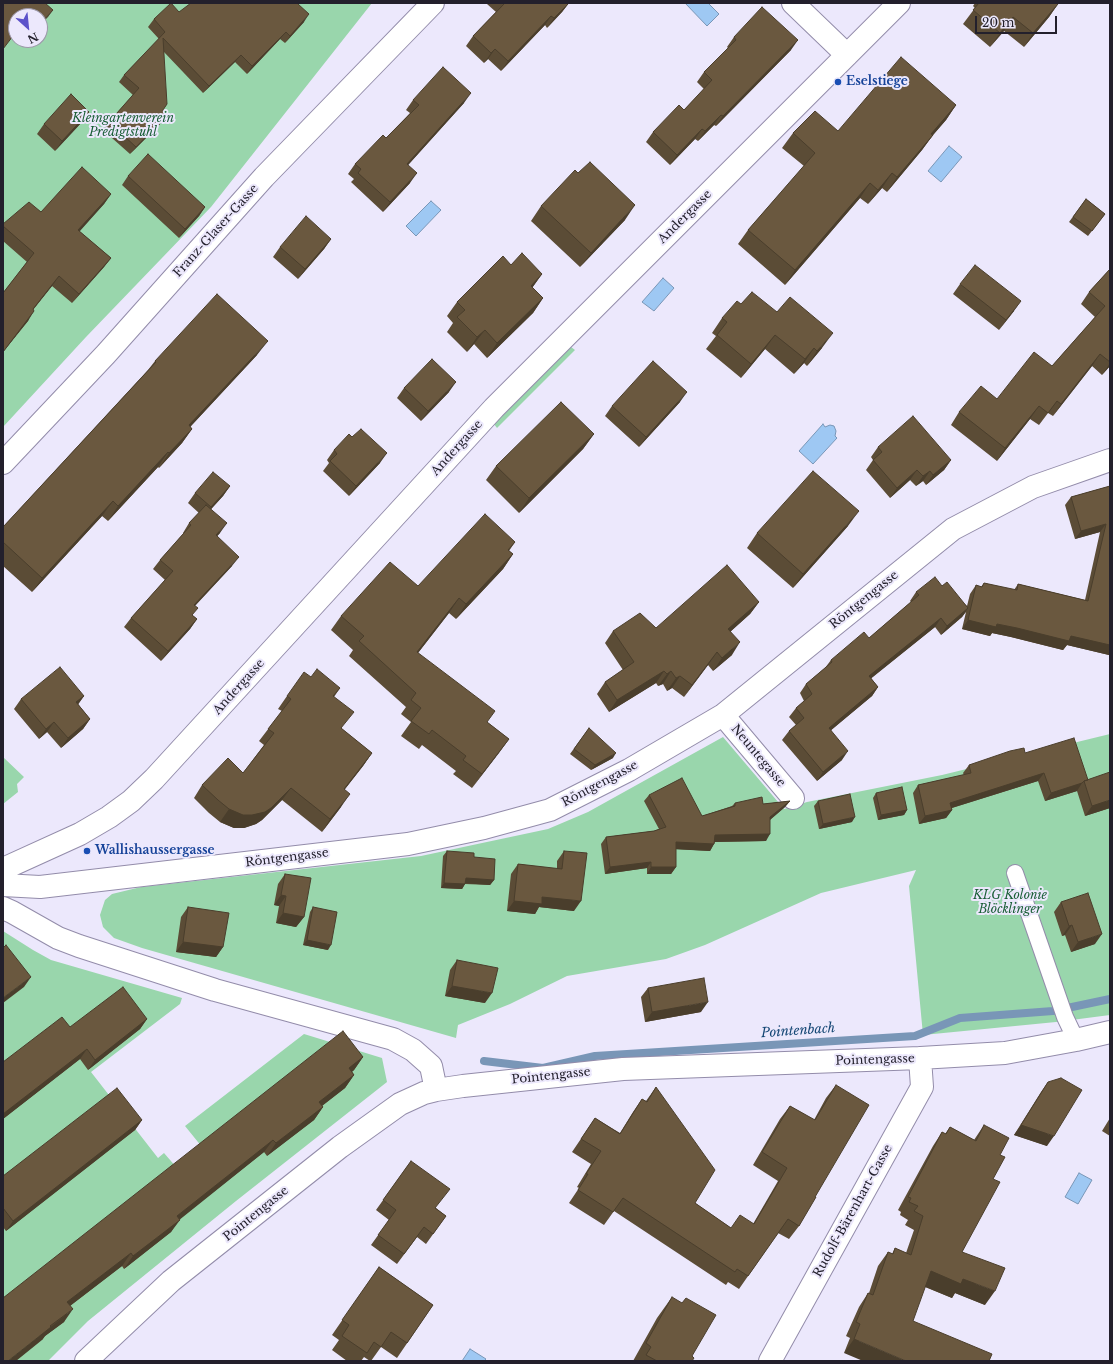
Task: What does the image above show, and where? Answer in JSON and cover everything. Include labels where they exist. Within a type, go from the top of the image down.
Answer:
[{"type":"street","name":"Franz-Glaser-Gasse","points":[[3,463],[106,354],[264,177],[433,3]]},
{"type":"street","points":[[793,3],[847,55]]},
{"type":"street","name":"Andergasse","points":[[3,869],[80,834],[109,818],[131,801],[154,779],[494,408],[899,3]]},
{"type":"street","name":"Röntgengasse","points":[[3,885],[40,887],[408,844],[484,828],[550,810],[629,770],[723,715],[953,529],[1033,487],[1110,460]]},
{"type":"street","name":"Neuntegasse","points":[[723,715],[793,798]]},
{"type":"street","points":[[3,908],[58,938],[79,946],[215,990],[393,1039],[413,1050],[432,1066],[436,1090]]},
{"type":"street","name":"Pointengasse","points":[[86,1361],[171,1281],[340,1147],[400,1104],[424,1093],[436,1090],[623,1069],[920,1058],[1005,1053],[1110,1032]]},
{"type":"street","name":"Rudolf-Bärenhart-Gasse","points":[[770,1361],[922,1087],[920,1058]]},
{"type":"lane","points":[[1015,873],[1059,1001],[1076,1040]]},
{"type":"green space","name":"Kleingartenverein Predigtstuhl","points":[[3,3],[372,3],[211,207],[86,337],[3,427]]},
{"type":"green space","points":[[571,347],[575,350],[497,428],[494,424]]},
{"type":"green space","name":"KLG Kolonie Blöcklinger","points":[[1110,734],[1110,1015],[1056,1022],[923,1035],[909,886],[916,870],[821,893],[705,945],[666,959],[567,976],[510,1004],[458,1025],[456,1038],[142,948],[114,938],[103,927],[100,915],[105,900],[112,894],[141,887],[421,856],[548,829],[588,812],[723,737],[784,809],[807,802],[942,775]]},
{"type":"green space","points":[[3,757],[24,777],[17,784],[18,792],[3,804]]},
{"type":"green space","points":[[3,931],[51,960],[182,998],[180,1004],[91,1072],[158,1158],[164,1153],[177,1168],[202,1147],[185,1126],[304,1034],[382,1058],[387,1082],[236,1201],[88,1321],[48,1361],[3,1361]]},
{"type":"water","points":[[685,3],[708,3],[719,14],[707,26]]},
{"type":"water","points":[[949,146],[962,157],[941,182],[928,171]]},
{"type":"water","points":[[431,201],[441,210],[416,236],[406,226]]},
{"type":"water","points":[[663,278],[674,288],[654,311],[642,302]]},
{"type":"water","points":[[823,424],[825,427],[830,425],[834,426],[836,431],[835,436],[837,438],[813,464],[799,451]]},
{"type":"water","points":[[1079,1173],[1092,1180],[1078,1204],[1065,1197]]},
{"type":"water","points":[[470,1349],[486,1359],[484,1361],[462,1361]]},
{"type":"building","points":[[3,3],[45,3],[53,10],[48,15],[48,8],[8,8],[8,42],[3,49]]},
{"type":"building","points":[[171,3],[179,12],[191,3],[298,3],[309,14],[290,36],[286,32],[252,66],[241,55],[209,86],[163,38],[167,104],[163,110],[165,117],[136,147],[109,122],[139,88],[124,75],[165,32],[154,19]]},
{"type":"building","points":[[503,3],[569,3],[554,18],[551,16],[508,61],[495,49],[491,53],[473,36],[504,4]]},
{"type":"building","points":[[979,3],[1058,4],[1033,33],[1013,17],[1000,33],[973,10]]},
{"type":"building","points":[[762,7],[798,40],[723,116],[721,115],[705,131],[702,129],[677,155],[653,132],[679,105],[684,110],[712,80],[704,72],[736,40],[734,37]]},
{"type":"building","points":[[901,57],[956,105],[931,134],[933,135],[897,177],[892,173],[878,190],[870,183],[795,270],[748,230],[815,153],[793,133],[815,111],[838,131]]},
{"type":"building","points":[[443,67],[471,93],[407,164],[417,173],[390,202],[358,173],[361,169],[355,164],[383,135],[386,138],[419,105],[413,100]]},
{"type":"building","points":[[71,94],[89,112],[62,141],[44,124]]},
{"type":"building","points":[[148,154],[205,207],[185,229],[128,176]]},
{"type":"building","points":[[590,162],[635,205],[591,253],[541,206],[575,170],[578,173]]},
{"type":"building","points":[[82,167],[111,194],[78,230],[111,258],[79,294],[59,276],[33,309],[34,311],[3,352],[3,293],[34,253],[3,226],[3,224],[29,202],[41,212]]},
{"type":"building","points":[[1086,199],[1105,214],[1092,231],[1073,217]]},
{"type":"building","points":[[306,216],[331,239],[305,269],[280,247]]},
{"type":"building","points":[[522,253],[542,274],[531,286],[543,298],[497,343],[485,330],[477,337],[457,317],[465,310],[457,302],[503,256],[511,265]]},
{"type":"building","points":[[975,265],[1021,301],[1006,320],[960,284]]},
{"type":"building","points":[[1110,269],[1110,362],[1100,354],[1061,404],[1057,401],[1048,413],[1039,406],[1005,448],[959,412],[981,386],[997,399],[1034,352],[1052,366],[1105,306],[1089,292]]},
{"type":"building","points":[[752,292],[777,312],[790,297],[833,333],[817,351],[814,348],[805,359],[775,335],[751,364],[717,335],[727,322],[722,318],[737,301],[741,304]]},
{"type":"building","points":[[217,294],[268,341],[189,425],[192,429],[169,453],[168,452],[118,506],[113,501],[42,578],[3,542],[3,527]]},
{"type":"building","points":[[432,359],[456,382],[428,411],[404,388]]},
{"type":"building","points":[[653,361],[687,392],[646,437],[612,406]]},
{"type":"building","points":[[561,402],[594,434],[529,498],[496,466]]},
{"type":"building","points":[[913,416],[951,460],[933,475],[930,471],[923,476],[917,470],[897,488],[873,460],[882,452],[878,447]]},
{"type":"building","points":[[361,429],[387,453],[356,486],[330,461],[337,454],[334,450],[349,434],[352,437]]},
{"type":"building","points":[[813,471],[859,511],[803,574],[757,533]]},
{"type":"building","points":[[213,472],[230,486],[211,507],[195,493]]},
{"type":"building","points":[[1110,486],[1110,645],[1071,636],[1069,641],[1017,628],[997,624],[996,627],[968,620],[976,585],[982,587],[984,583],[1017,590],[1018,584],[1088,601],[1106,524],[1081,531],[1071,497]]},
{"type":"building","points":[[206,505],[227,523],[216,535],[239,557],[194,605],[198,608],[192,615],[197,619],[168,651],[131,618],[173,571],[160,560],[191,525],[189,523]]},
{"type":"building","points":[[485,514],[515,542],[508,550],[513,554],[466,604],[459,598],[417,652],[495,711],[487,722],[509,739],[482,774],[463,760],[466,756],[432,730],[429,734],[411,721],[421,708],[411,700],[416,693],[359,641],[364,636],[341,616],[390,562],[418,586]]},
{"type":"building","points":[[727,565],[759,602],[728,629],[740,642],[722,658],[717,652],[692,685],[680,676],[676,678],[671,671],[667,674],[664,671],[617,700],[605,682],[634,662],[613,631],[640,613],[656,628]]},
{"type":"building","points":[[935,577],[942,586],[947,582],[968,608],[947,626],[941,618],[869,676],[878,687],[829,728],[848,751],[823,772],[789,731],[804,718],[796,708],[812,694],[806,684],[864,632],[869,638],[919,595],[916,592]]},
{"type":"building","points":[[60,667],[84,696],[76,702],[90,719],[68,738],[54,722],[46,729],[21,699]]},
{"type":"building","points":[[317,669],[340,688],[333,696],[354,712],[341,728],[372,753],[344,789],[350,794],[330,819],[291,788],[265,812],[252,815],[243,815],[229,809],[202,785],[228,758],[243,773],[274,733],[268,729],[291,699],[287,696],[304,672],[311,677]]},
{"type":"building","points":[[589,728],[616,753],[595,765],[574,749]]},
{"type":"building","points":[[1074,738],[1088,780],[1051,793],[1044,773],[950,803],[952,810],[925,816],[918,785],[971,773],[969,765],[1010,751],[1024,748],[1025,753]]},
{"type":"building","points":[[1110,772],[1110,800],[1092,806],[1084,781]]},
{"type":"building","points":[[682,778],[702,816],[735,806],[735,803],[762,797],[763,804],[790,801],[770,817],[770,834],[715,835],[714,844],[676,842],[676,867],[651,867],[651,862],[610,867],[606,837],[654,831],[666,827],[649,795]]},
{"type":"building","points":[[902,787],[907,810],[881,815],[876,793]]},
{"type":"building","points":[[850,794],[855,817],[823,824],[818,801]]},
{"type":"building","points":[[447,851],[474,853],[474,857],[495,859],[494,880],[466,878],[465,884],[444,883]]},
{"type":"building","points":[[564,851],[587,853],[581,901],[542,897],[542,904],[514,901],[518,864],[562,869]]},
{"type":"building","points":[[285,874],[311,878],[304,917],[283,913],[286,896],[281,895]]},
{"type":"building","points":[[1088,893],[1102,934],[1078,942],[1072,925],[1069,926],[1061,902]]},
{"type":"building","points":[[188,907],[229,913],[223,947],[183,942]]},
{"type":"building","points":[[313,907],[337,912],[331,945],[307,940]]},
{"type":"building","points":[[6,945],[31,977],[3,998],[3,948]]},
{"type":"building","points":[[457,960],[498,968],[492,993],[452,986]]},
{"type":"building","points":[[704,978],[708,1002],[652,1012],[648,988]]},
{"type":"building","points":[[123,987],[147,1019],[95,1060],[87,1049],[3,1114],[3,1062],[62,1017],[70,1027]]},
{"type":"building","points":[[343,1031],[363,1057],[349,1068],[354,1075],[319,1102],[323,1107],[276,1143],[273,1140],[177,1216],[180,1220],[133,1256],[131,1253],[67,1302],[73,1309],[8,1361],[3,1361],[3,1298]]},
{"type":"building","points":[[1061,1078],[1082,1090],[1054,1136],[1021,1125],[1048,1082]]},
{"type":"building","points":[[836,1085],[869,1105],[799,1226],[788,1219],[748,1276],[737,1269],[735,1272],[623,1198],[613,1212],[578,1190],[588,1174],[586,1174],[601,1151],[581,1139],[595,1118],[620,1134],[642,1099],[647,1102],[656,1087],[715,1170],[695,1203],[731,1228],[740,1215],[754,1224],[787,1168],[762,1152],[790,1106],[815,1120]]},
{"type":"building","points":[[117,1088],[142,1120],[13,1221],[3,1208],[3,1176]]},
{"type":"building","points":[[984,1125],[1009,1138],[1000,1155],[1005,1157],[993,1179],[1000,1182],[962,1252],[1005,1268],[995,1291],[963,1279],[961,1284],[931,1271],[913,1321],[992,1354],[989,1361],[906,1361],[854,1339],[860,1324],[856,1322],[868,1293],[873,1295],[888,1252],[893,1254],[895,1248],[911,1255],[923,1216],[914,1211],[918,1206],[909,1202],[911,1198],[908,1197],[942,1132],[946,1134],[950,1127],[976,1141]]},
{"type":"building","points":[[411,1161],[450,1189],[435,1208],[446,1216],[433,1234],[424,1227],[404,1254],[378,1235],[396,1210],[383,1200]]},
{"type":"building","points":[[379,1267],[433,1305],[407,1343],[391,1332],[381,1347],[374,1342],[367,1353],[342,1336],[349,1325],[342,1320]]},
{"type":"building","points":[[672,1297],[682,1303],[686,1298],[716,1315],[692,1356],[694,1358],[692,1361],[657,1361],[646,1355],[651,1347],[646,1343]]},
{"type":"waterway","name":"Pointenbach","points":[[484,1061],[543,1068],[595,1056],[915,1036],[960,1018],[1053,1011],[1110,999]]},
{"type":"place","name":"Eselstiege","points":[[838,82]]},
{"type":"place","name":"Wallishaussergasse","points":[[87,851]]}]
